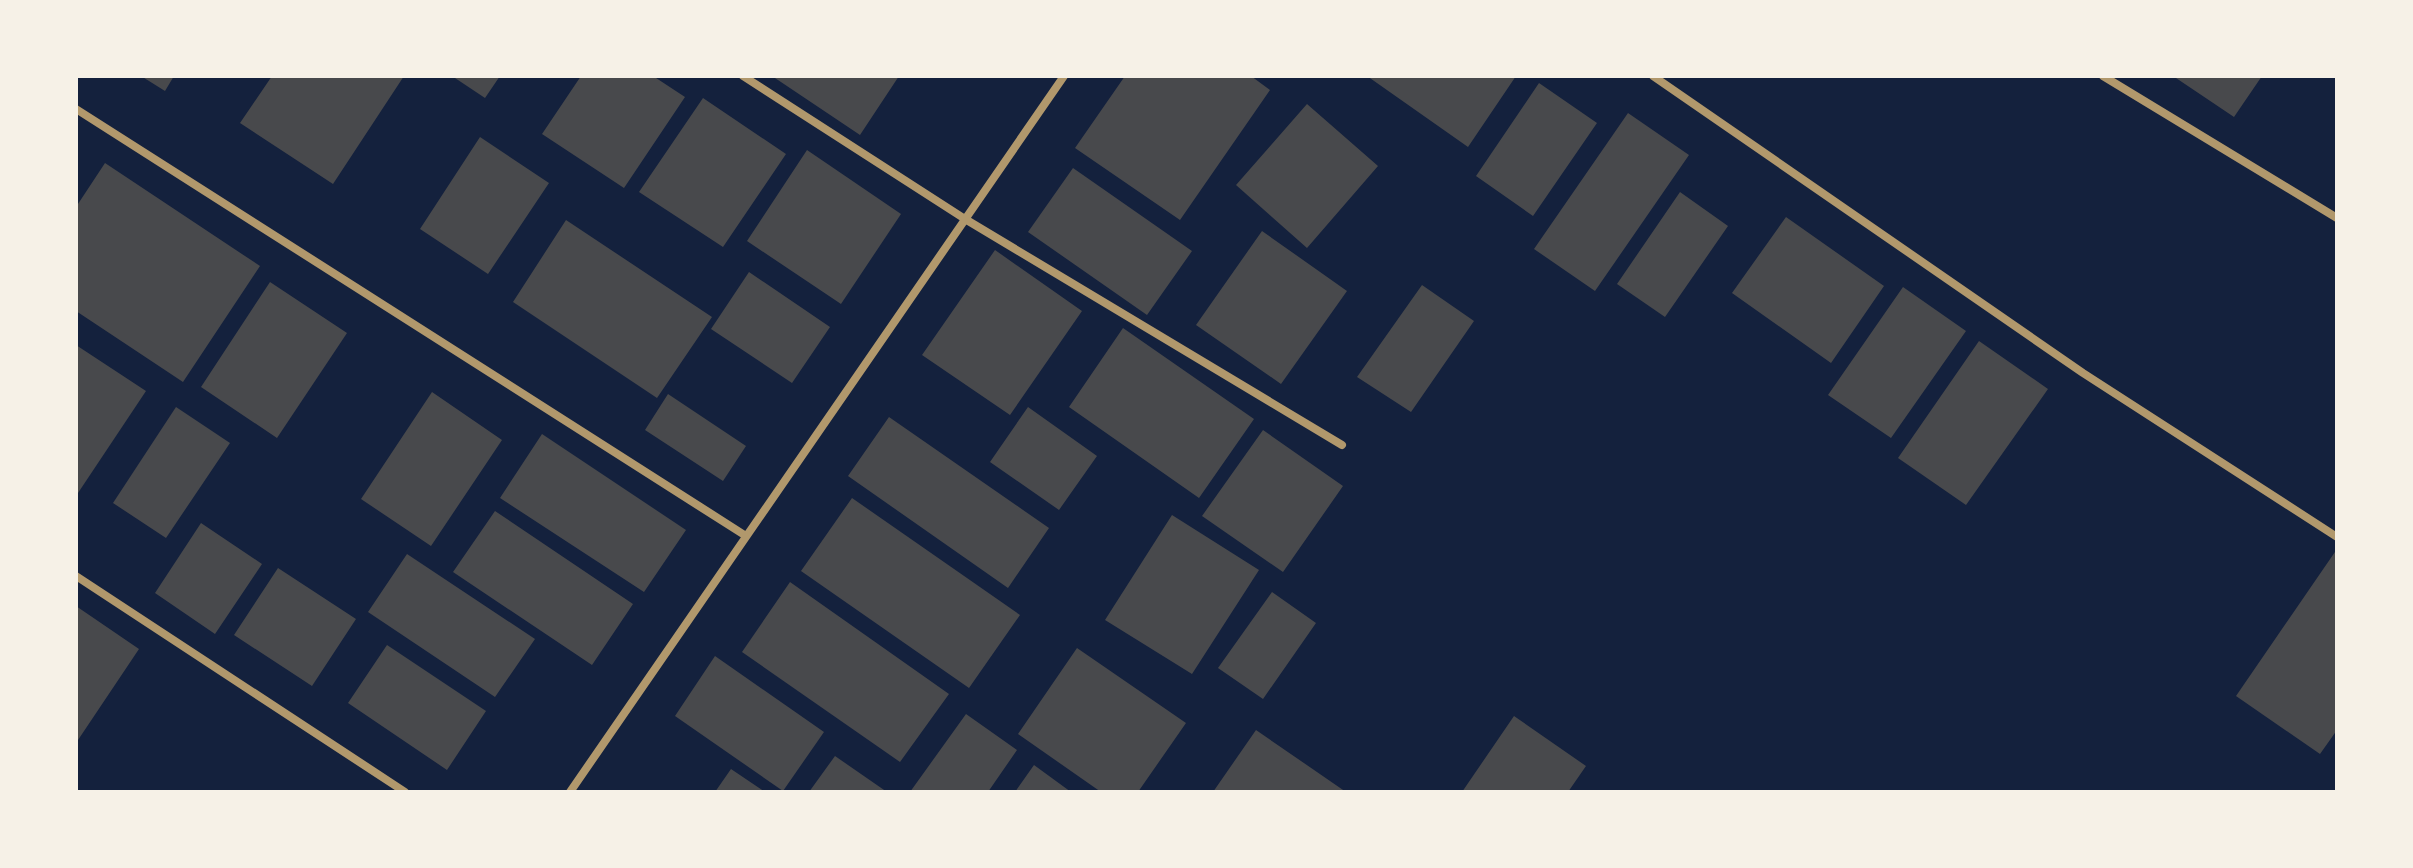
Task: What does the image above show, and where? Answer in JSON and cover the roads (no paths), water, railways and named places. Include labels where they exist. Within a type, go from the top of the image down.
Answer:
[{"type":"street","points":[[743,76],[965,219],[1342,445]]},
{"type":"street","points":[[570,792],[1064,76]]},
{"type":"street","points":[[1653,76],[2083,373],[2337,537]]},
{"type":"street","points":[[2103,76],[2337,218]]},
{"type":"street","points":[[76,109],[746,536]]},
{"type":"street","points":[[76,576],[405,792]]}]
